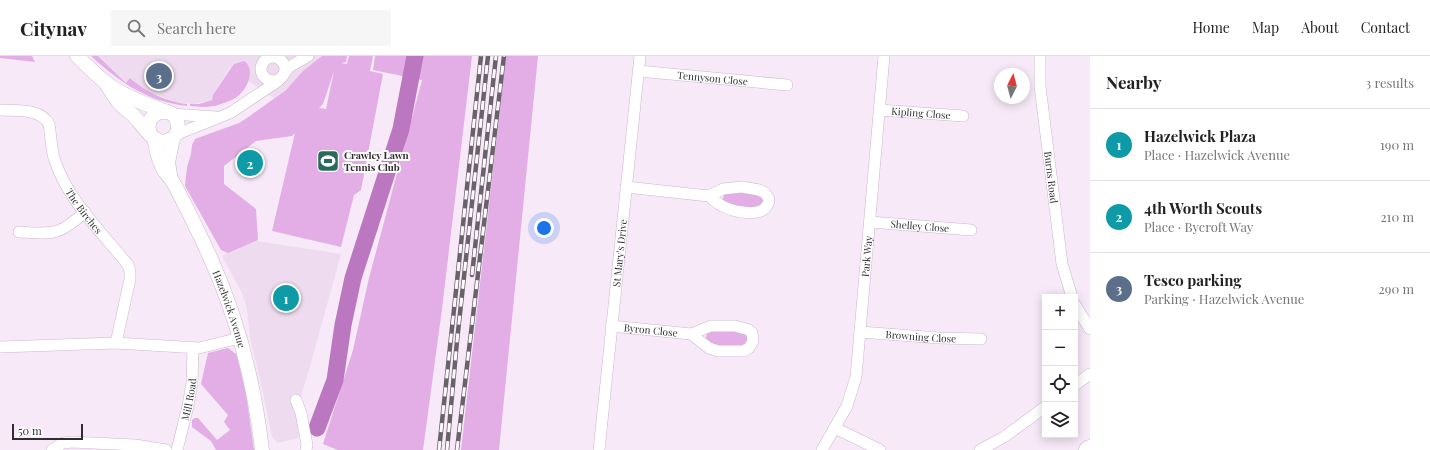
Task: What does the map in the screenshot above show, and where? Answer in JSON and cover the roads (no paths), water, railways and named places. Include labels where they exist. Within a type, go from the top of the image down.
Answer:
[{"type":"street","points":[[77,56],[105,82],[135,100],[169,113],[175,118],[178,125],[178,130],[174,137]]},
{"type":"street","points":[[242,106],[252,95],[257,86],[260,78],[261,66],[264,61],[269,58],[284,58],[291,56]]},
{"type":"street","points":[[105,82],[118,102],[152,136],[163,142],[242,106],[281,77],[289,67],[308,56]]},
{"type":"street","name":"St Mary's Drive","points":[[599,450],[640,56]]},
{"type":"street","name":"Park Way","points":[[822,450],[847,406],[854,387],[884,56]]},
{"type":"street","name":"Burns Road","points":[[1040,56],[1040,86],[1062,264],[1071,294]]},
{"type":"street","points":[[261,71],[263,77],[272,82],[281,77],[285,67],[283,63],[276,58]]},
{"type":"street","name":"Tennyson Close","points":[[638,71],[787,85]]},
{"type":"street","name":"The Birches","points":[[0,110],[34,113],[42,115],[47,120],[54,156],[58,168],[70,192],[128,265],[130,279],[116,343]]},
{"type":"street","name":"Kipling Close","points":[[879,110],[963,116]]},
{"type":"street","points":[[152,136],[148,129],[150,120],[158,113],[220,117]]},
{"type":"street","name":"Hazelwick Avenue","points":[[152,136],[159,160],[164,170],[170,177],[205,245],[228,300],[240,338],[258,418],[262,450]]},
{"type":"street","name":"Hazelwick Avenue","points":[[170,177],[168,162],[174,137]]},
{"type":"street","points":[[626,187],[709,196]]},
{"type":"street","points":[[19,232],[54,233],[63,230],[85,212]]},
{"type":"street","name":"Shelley Close","points":[[870,222],[971,230]]},
{"type":"street","points":[[1078,310],[1090,329]]},
{"type":"street","name":"Byron Close","points":[[611,326],[691,334],[711,326],[735,326],[748,330],[752,333],[753,341],[750,348],[743,351],[712,350],[691,334]]},
{"type":"street","name":"Browning Close","points":[[860,332],[939,338],[981,339]]},
{"type":"street","points":[[0,347],[116,343],[193,348],[240,338]]},
{"type":"street","name":"Mill Road","points":[[177,450],[192,383],[193,348]]},
{"type":"street","points":[[1078,383],[1090,374]]},
{"type":"street","points":[[296,400],[301,414],[307,445],[306,450]]},
{"type":"street","points":[[980,450],[1004,437],[1042,410]]},
{"type":"street","points":[[835,428],[880,450]]},
{"type":"street","points":[[52,450],[63,443],[72,442],[135,445],[166,450]]},
{"type":"waterway","points":[[317,428],[335,380],[343,325],[353,278],[401,129],[415,56]]},
{"type":"railway","points":[[439,450],[481,56]]},
{"type":"railway","points":[[447,450],[457,341],[488,56]]},
{"type":"railway","points":[[472,275],[496,56]]},
{"type":"railway","points":[[457,450],[504,56]]},
{"type":"place","name":"Tesco parking","points":[[159,76]]},
{"type":"place","name":"Crawley Lawn Tennis Club","points":[[328,161]]},
{"type":"place","name":"4th Worth Scouts","points":[[250,163]]},
{"type":"place","name":"Hazelwick Plaza","points":[[286,298]]}]
